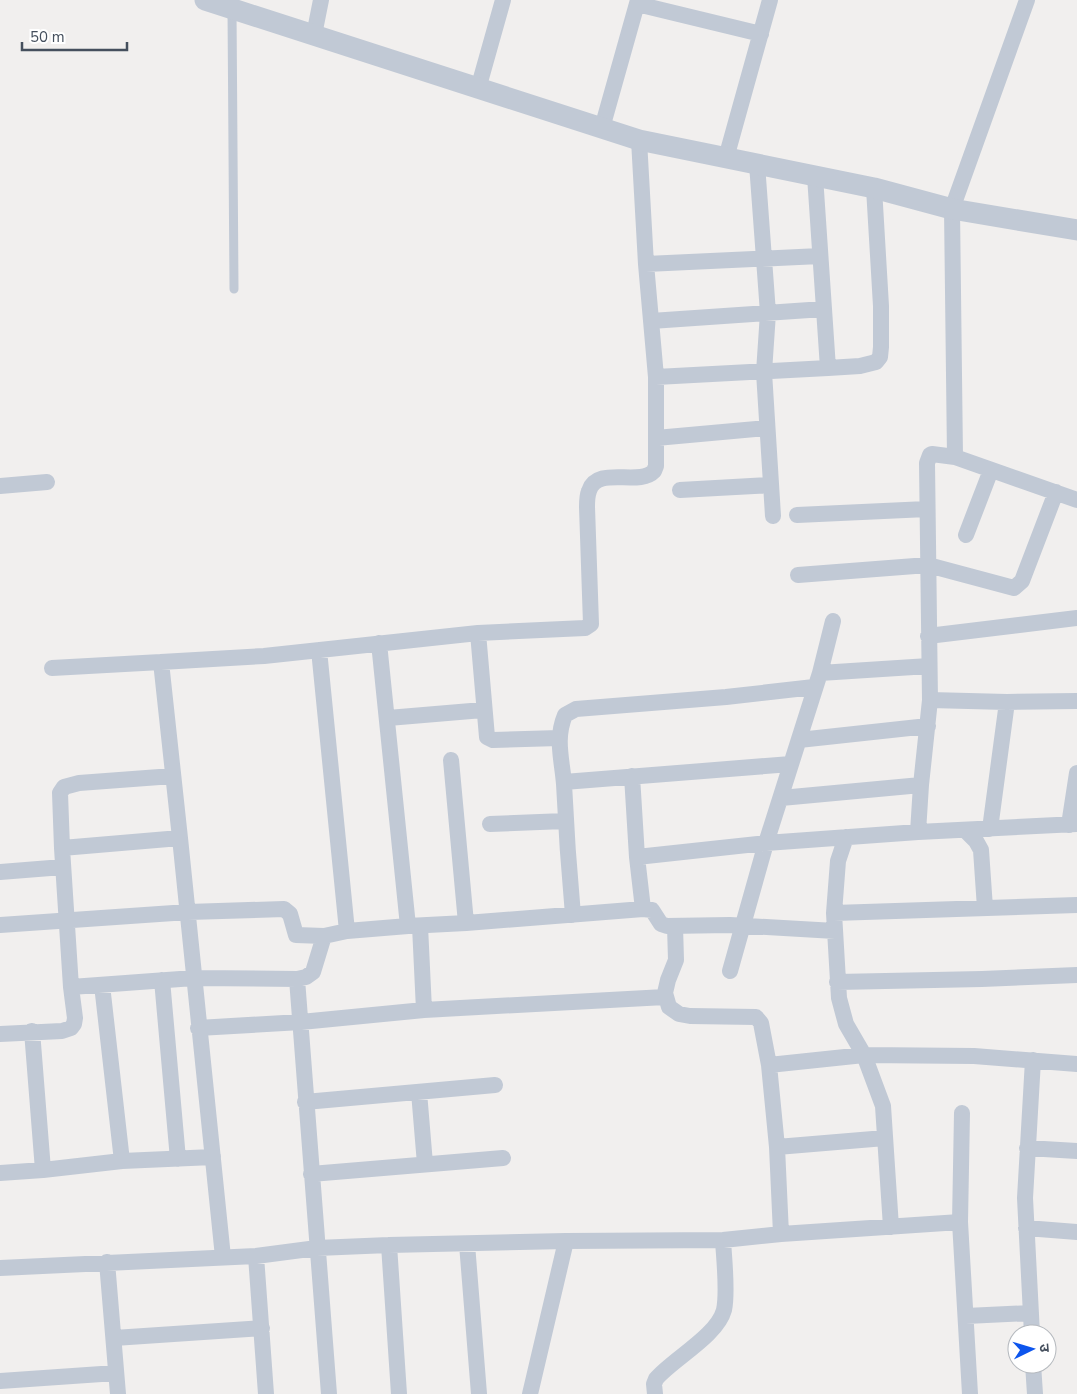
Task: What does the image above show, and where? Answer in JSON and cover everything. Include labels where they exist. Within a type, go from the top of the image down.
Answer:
[{"type":"street","points":[[205,0],[639,140],[874,188],[952,209],[1077,230]]},
{"type":"street","points":[[314,35],[321,0]]},
{"type":"street","points":[[478,89],[502,0]]},
{"type":"street","points":[[726,158],[770,0]]},
{"type":"street","points":[[955,457],[952,209],[1027,0]]},
{"type":"street","points":[[602,128],[637,2],[761,34]]},
{"type":"street","points":[[52,668],[264,656],[478,633],[585,628],[590,626],[592,622],[588,492],[602,478],[639,477],[652,474],[656,466],[656,377],[646,264],[639,140]]},
{"type":"street","points":[[757,164],[768,313],[764,372],[773,516]]},
{"type":"street","points":[[815,176],[828,368]]},
{"type":"street","points":[[656,377],[828,368],[876,362],[880,357],[881,347],[881,306],[874,188]]},
{"type":"street","points":[[646,264],[820,256]]},
{"type":"street","points":[[651,321],[824,309]]},
{"type":"street","points":[[656,438],[768,428]]},
{"type":"street","points":[[918,832],[920,784],[930,700],[927,463],[930,455],[941,454],[955,457],[1077,500]]},
{"type":"street","points":[[966,535],[991,470]]},
{"type":"street","points":[[0,486],[47,482]]},
{"type":"street","points":[[680,490],[771,485]]},
{"type":"street","points":[[798,575],[928,565],[1014,588],[1022,581],[1056,492]]},
{"type":"street","points":[[797,515],[927,509]]},
{"type":"street","points":[[928,636],[1076,615]]},
{"type":"street","points":[[730,970],[833,621]]},
{"type":"street","points":[[478,633],[486,733],[490,739],[558,738]]},
{"type":"street","points":[[379,643],[424,1010]]},
{"type":"street","points":[[319,650],[347,931]]},
{"type":"street","points":[[161,662],[222,1258]]},
{"type":"street","points":[[573,915],[565,821],[564,782],[558,738],[565,715],[576,710],[707,698],[817,680],[929,666]]},
{"type":"street","points":[[930,700],[1077,701]]},
{"type":"street","points":[[990,828],[1007,702]]},
{"type":"street","points":[[388,718],[484,710]]},
{"type":"street","points":[[799,740],[928,726]]},
{"type":"street","points":[[450,760],[466,923]]},
{"type":"street","points":[[564,782],[791,764]]},
{"type":"street","points":[[637,857],[766,843],[918,832],[1073,824],[1077,773]]},
{"type":"street","points":[[0,1034],[62,1031],[71,1028],[74,1024],[62,848],[60,793],[64,786],[79,783],[173,776]]},
{"type":"street","points":[[632,776],[637,857],[643,909]]},
{"type":"street","points":[[781,798],[920,784]]},
{"type":"street","points":[[490,824],[565,821]]},
{"type":"street","points":[[965,830],[976,841],[981,850],[985,908]]},
{"type":"street","points":[[846,837],[838,861],[834,913],[837,982],[846,1024],[864,1054],[883,1106],[891,1227]]},
{"type":"street","points":[[62,848],[180,838]]},
{"type":"street","points":[[0,866],[0,872],[64,867]]},
{"type":"street","points":[[834,913],[1077,905]]},
{"type":"street","points":[[0,925],[188,912],[284,909],[290,914],[296,935],[324,936],[347,931],[643,909],[652,910],[664,926],[742,926],[835,931]]},
{"type":"street","points":[[675,926],[676,960],[668,980],[665,997],[669,1007],[679,1014],[690,1016],[756,1017],[759,1019],[769,1065],[777,1147],[781,1234]]},
{"type":"street","points":[[71,987],[194,978],[297,979],[306,977],[313,972],[324,936]]},
{"type":"street","points":[[837,982],[1077,975]]},
{"type":"street","points":[[297,979],[329,1394]]},
{"type":"street","points":[[162,980],[178,1159]]},
{"type":"street","points":[[102,985],[122,1161]]},
{"type":"street","points":[[198,1028],[301,1022],[424,1010],[665,997]]},
{"type":"street","points":[[32,1031],[43,1170]]},
{"type":"street","points":[[769,1065],[864,1054],[974,1056],[1077,1064]]},
{"type":"street","points":[[1032,1324],[1025,1198],[1033,1060]]},
{"type":"street","points":[[305,1102],[495,1085]]},
{"type":"street","points":[[419,1092],[425,1164]]},
{"type":"street","points":[[962,1113],[960,1222],[970,1394]]},
{"type":"street","points":[[777,1147],[886,1138]]},
{"type":"street","points":[[1027,1148],[1077,1151]]},
{"type":"street","points":[[0,1173],[122,1161],[213,1157]]},
{"type":"street","points":[[311,1174],[503,1158]]},
{"type":"street","points":[[0,1268],[256,1256],[317,1248],[389,1245],[723,1240],[781,1234],[960,1222]]},
{"type":"street","points":[[1026,1228],[1077,1232]]},
{"type":"street","points":[[655,1394],[654,1384],[656,1379],[701,1340],[718,1322],[723,1311],[725,1299],[723,1240]]},
{"type":"street","points":[[530,1394],[566,1241]]},
{"type":"street","points":[[468,1244],[479,1394]]},
{"type":"street","points":[[389,1245],[399,1394]]},
{"type":"street","points":[[256,1256],[266,1394]]},
{"type":"street","points":[[107,1262],[118,1394]]},
{"type":"street","points":[[966,1316],[1031,1313]]},
{"type":"street","points":[[114,1338],[262,1328]]},
{"type":"street","points":[[0,1381],[116,1372]]},
{"type":"street","points":[[1034,1374],[1035,1394]]},
{"type":"lane","points":[[232,9],[234,289]]}]
